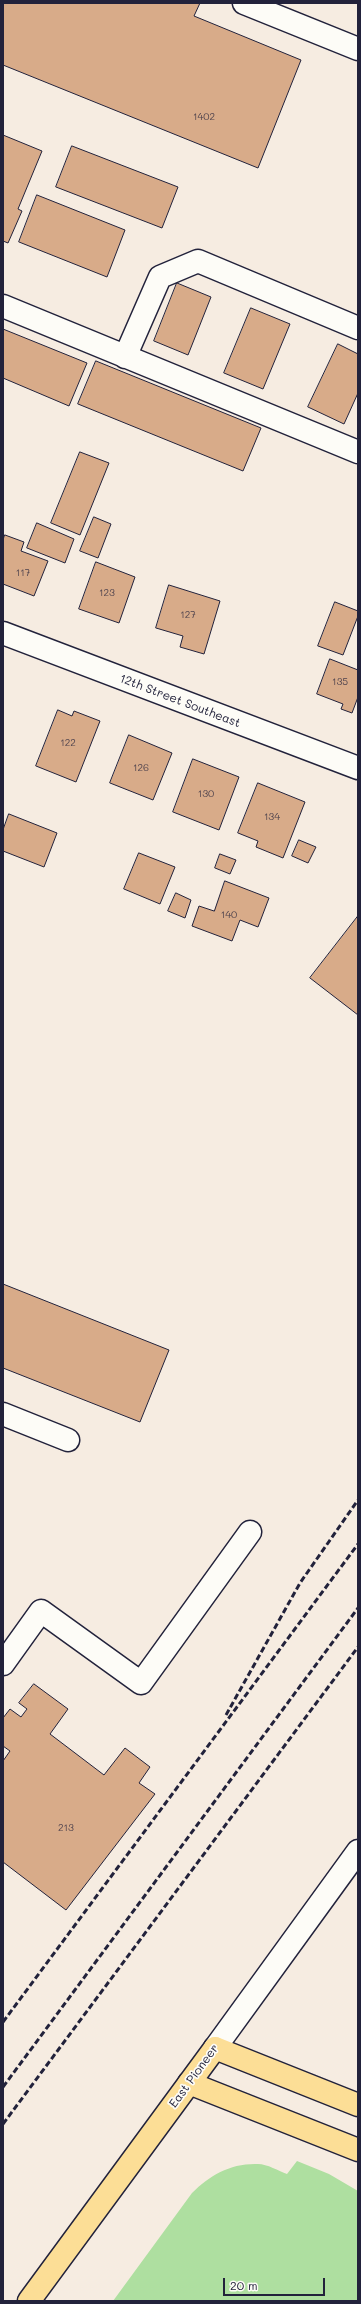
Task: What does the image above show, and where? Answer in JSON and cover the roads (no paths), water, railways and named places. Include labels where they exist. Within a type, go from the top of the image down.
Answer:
[{"type":"main road","name":"East Pioneer","points":[[29,2301],[215,2048]]},
{"type":"main road","points":[[215,2048],[358,2105]]},
{"type":"main road","points":[[189,2083],[358,2150]]},
{"type":"street","points":[[244,3],[358,49]]},
{"type":"street","points":[[125,357],[160,277],[198,261],[358,328]]},
{"type":"street","points":[[3,306],[358,452]]},
{"type":"street","name":"12th Street Southeast","points":[[3,633],[358,768]]},
{"type":"street","points":[[3,1414],[68,1440]]},
{"type":"street","points":[[3,1664],[41,1611],[142,1683],[250,1532]]},
{"type":"street","name":"East Pioneer","points":[[215,2048],[358,1851]]},
{"type":"railway","points":[[226,1715],[300,1583],[358,1500]]},
{"type":"railway","points":[[3,2022],[358,1544]]},
{"type":"railway","points":[[3,2087],[358,1608]]},
{"type":"railway","points":[[3,2124],[358,1647]]}]
